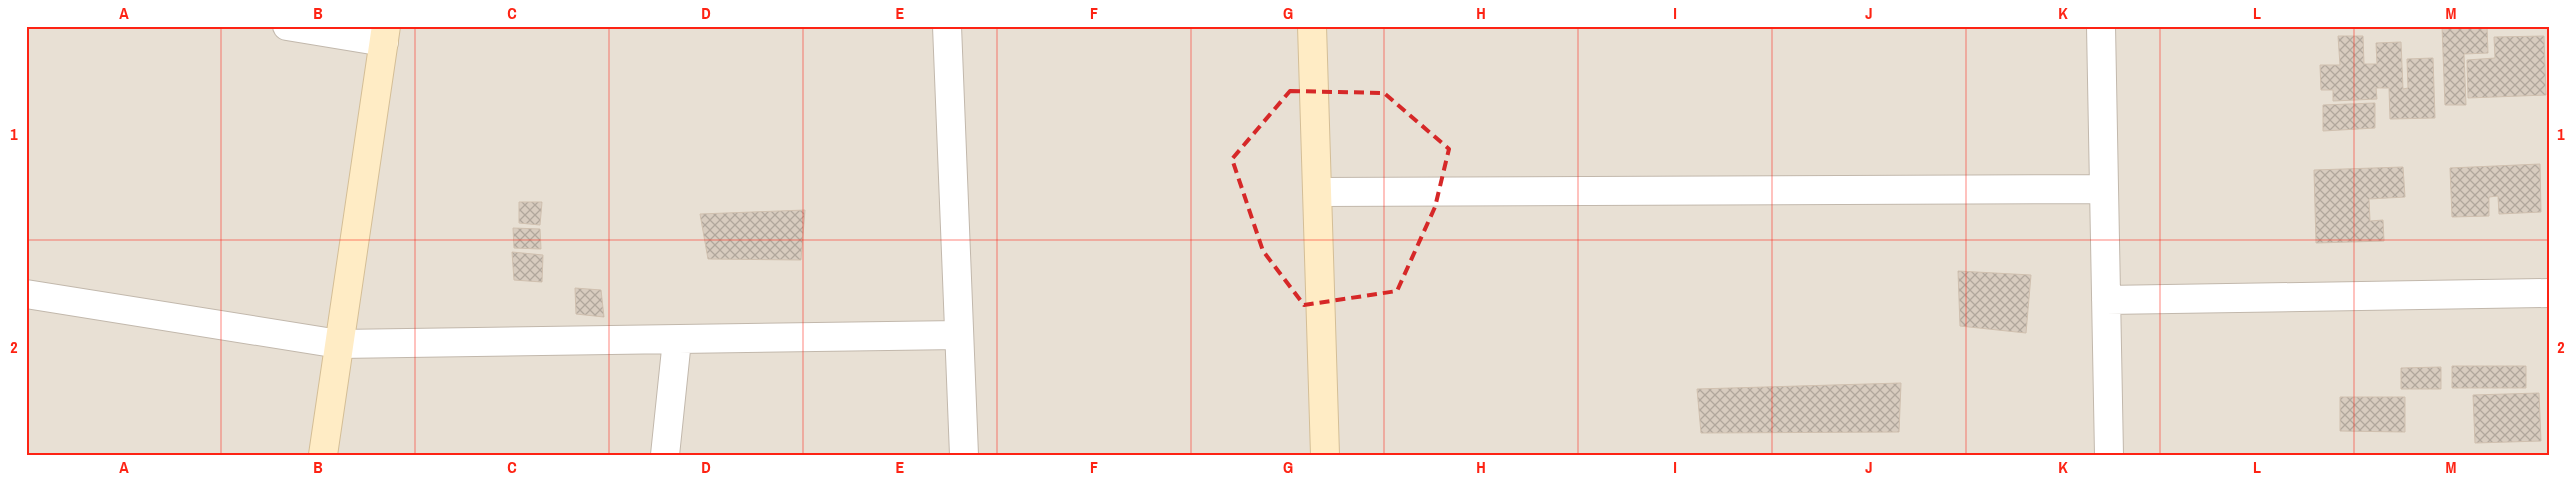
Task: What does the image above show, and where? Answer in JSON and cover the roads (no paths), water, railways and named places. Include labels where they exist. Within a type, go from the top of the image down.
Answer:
[{"type":"street","points":[[286,26],[385,34],[323,455]]},
{"type":"street","points":[[947,26],[964,455]]},
{"type":"street","points":[[1312,26],[1325,455]]},
{"type":"street","points":[[2100,26],[2109,455]]},
{"type":"street","points":[[1318,192],[2104,189]]},
{"type":"street","points":[[2106,300],[2549,293]]},
{"type":"street","points":[[26,294],[340,344],[960,335]]},
{"type":"street","points":[[664,455],[677,340]]}]
